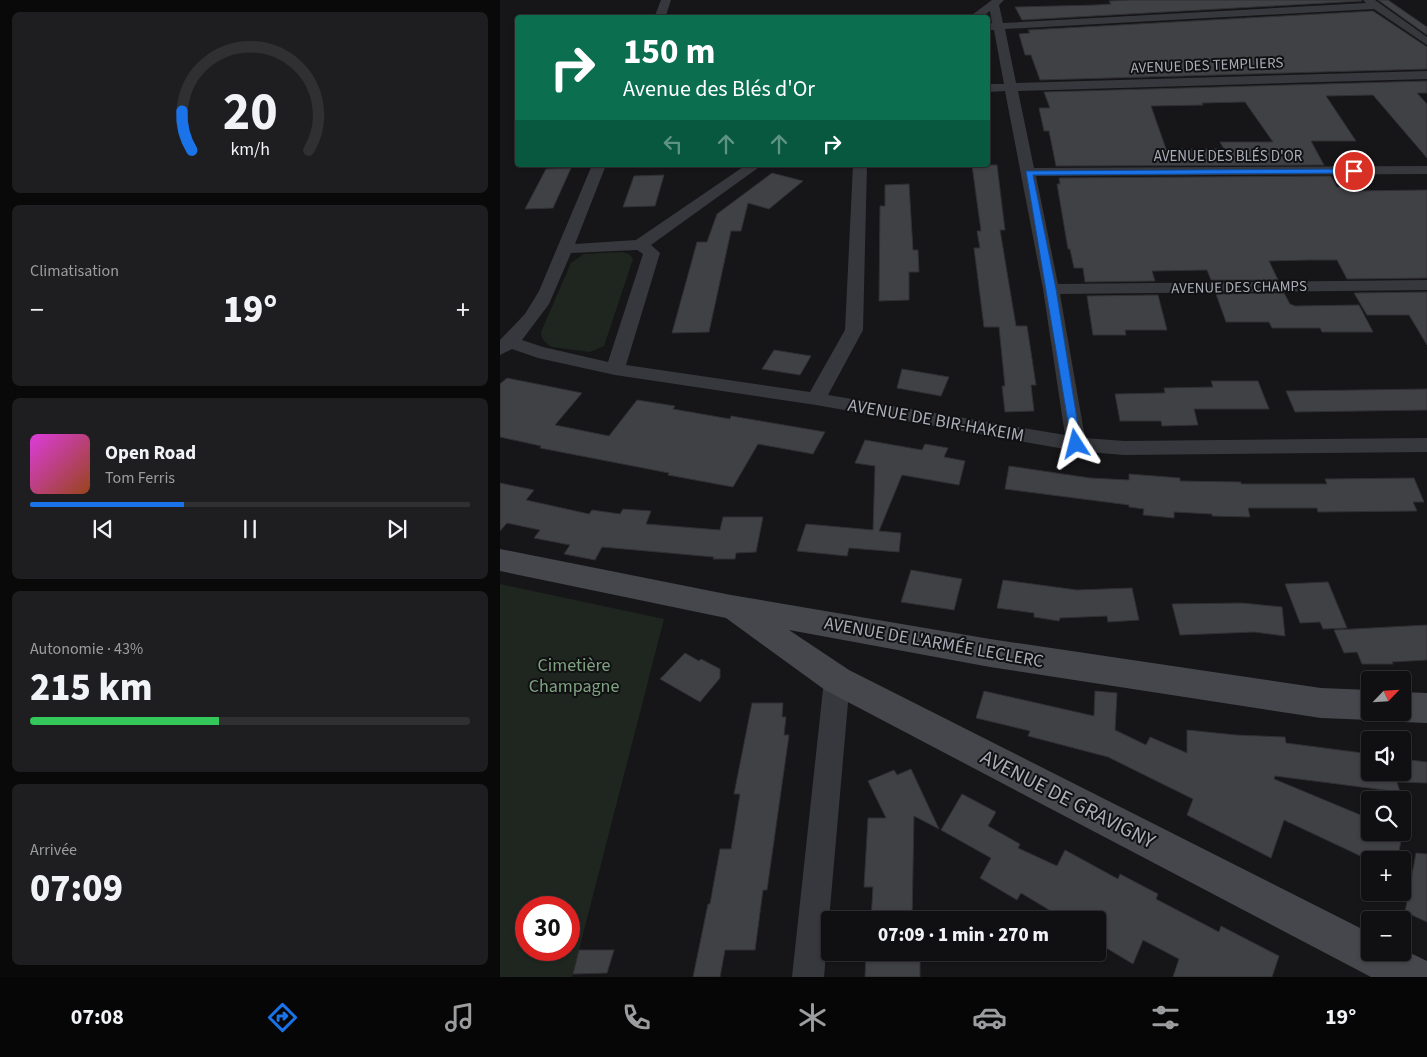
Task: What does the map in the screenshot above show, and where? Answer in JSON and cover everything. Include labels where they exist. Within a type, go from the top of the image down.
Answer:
[{"type":"street","points":[[660,15],[666,0]]},
{"type":"street","points":[[977,15],[996,2]]},
{"type":"street","points":[[996,2],[993,27],[1010,87],[1029,172],[1051,289],[1076,444]]},
{"type":"street","points":[[993,27],[1372,3],[1427,42]]},
{"type":"street","name":"AVENUE DES TEMPLIERS","points":[[990,88],[1427,75]]},
{"type":"street","points":[[505,345],[531,319],[549,291],[598,167]]},
{"type":"street","points":[[565,249],[640,245],[753,167]]},
{"type":"street","points":[[816,400],[854,330],[860,167]]},
{"type":"street","name":"AVENUE DES BLÉS D'OR","points":[[1029,172],[1427,170]]},
{"type":"street","points":[[615,369],[625,331],[640,294],[652,253],[640,245]]},
{"type":"street","name":"AVENUE DES CHAMPS","points":[[1051,289],[1427,285]]},
{"type":"street","name":"AVENUE DE BIR-HAKEIM","points":[[505,345],[615,369],[816,400],[1076,444],[1124,448],[1427,445]]},
{"type":"street","name":"AVENUE DE L'ARMÉE LECLERC","points":[[500,560],[731,607],[1000,655],[1321,703],[1361,705]]},
{"type":"street","name":"AVENUE DE GRAVIGNY","points":[[731,607],[837,680],[1414,977]]},
{"type":"street","points":[[808,977],[837,680]]},
{"type":"street","points":[[1411,707],[1427,708]]},
{"type":"green space","points":[[622,252],[629,254],[633,259],[604,346],[590,352],[552,347],[547,344],[541,332],[571,263],[584,254]]},
{"type":"green space","name":"Cimetière Champagne","points":[[500,584],[664,619],[580,946],[580,896],[515,896],[515,961],[576,961],[572,977],[500,977]]},
{"type":"building","points":[[1378,0],[1388,0],[1427,27],[1427,35]]},
{"type":"building","points":[[1109,1],[1362,1],[1022,20],[1015,7],[1096,5],[1111,4]]},
{"type":"building","points":[[1373,11],[1427,47],[1427,69],[1040,80],[1031,55],[1025,55],[1019,34],[1030,33],[1028,30]]},
{"type":"building","points":[[1427,81],[1427,93],[1417,93],[1427,104],[1427,158],[1373,95],[1326,96],[1356,141],[1311,141],[1324,165],[1056,166],[1049,131],[1044,131],[1039,108],[1050,108],[1044,92]],"holes":[[[1245,102],[1273,142],[1220,142],[1224,149],[1166,149],[1151,106]]]},
{"type":"building","points":[[997,165],[1005,230],[1000,230],[1016,326],[1027,326],[1036,385],[1031,385],[1034,411],[1005,412],[1002,386],[1005,386],[999,327],[984,327],[974,248],[980,248],[977,231],[981,231],[972,167]]},
{"type":"building","points":[[571,168],[553,208],[525,209],[546,169]]},
{"type":"building","points":[[772,173],[803,181],[769,209],[748,203],[741,231],[731,231],[709,332],[672,333],[697,242],[707,242],[717,214]]},
{"type":"building","points":[[664,175],[655,206],[623,207],[634,176]]},
{"type":"building","points":[[1331,176],[1337,187],[1348,187],[1351,191],[1427,190],[1427,278],[1347,279],[1337,260],[1309,260],[1269,261],[1278,280],[1211,280],[1207,270],[1152,271],[1155,281],[1085,282],[1083,268],[1074,268],[1070,249],[1068,249],[1057,184],[1060,184],[1059,178]]},
{"type":"building","points":[[909,184],[913,250],[918,250],[919,272],[909,272],[909,300],[879,301],[880,206],[885,206],[885,185]]},
{"type":"building","points":[[1427,292],[1427,345],[1409,315],[1367,315],[1354,293]]},
{"type":"building","points":[[1284,293],[1290,304],[1295,306],[1359,305],[1373,332],[1322,332],[1320,328],[1272,328],[1269,322],[1226,322],[1216,294]]},
{"type":"building","points":[[1158,295],[1167,330],[1125,330],[1126,335],[1093,335],[1087,296]]},
{"type":"building","points":[[774,350],[811,356],[800,375],[762,369]]},
{"type":"building","points":[[902,369],[949,377],[941,396],[897,388]]},
{"type":"building","points":[[507,378],[582,393],[555,425],[609,436],[637,400],[675,406],[673,409],[730,419],[731,416],[825,432],[813,454],[758,444],[733,487],[540,448],[541,446],[500,437],[500,384]]},
{"type":"building","points":[[1211,381],[1258,381],[1269,409],[1194,409],[1198,425],[1162,426],[1161,421],[1120,421],[1115,394],[1165,393],[1164,388],[1213,387]]},
{"type":"building","points":[[1427,389],[1427,410],[1295,412],[1286,391]]},
{"type":"building","points":[[865,440],[922,450],[925,444],[948,448],[944,457],[965,461],[959,485],[902,475],[879,531],[901,533],[899,552],[849,548],[847,556],[797,551],[806,524],[873,530],[875,466],[855,463]]},
{"type":"building","points":[[1009,466],[1090,478],[1129,480],[1129,474],[1180,478],[1180,481],[1241,482],[1241,484],[1327,484],[1325,479],[1414,478],[1424,502],[1413,502],[1417,511],[1318,512],[1317,508],[1248,508],[1250,517],[1174,512],[1174,518],[1143,515],[1144,509],[1129,507],[1129,505],[1005,489]]},
{"type":"building","points":[[500,483],[534,490],[526,500],[589,514],[592,510],[620,514],[623,509],[651,511],[646,524],[720,530],[723,517],[763,517],[756,552],[736,553],[735,559],[713,559],[714,557],[602,547],[595,560],[564,554],[570,545],[534,538],[540,530],[507,523],[500,531]]},
{"type":"building","points":[[911,570],[962,579],[954,610],[901,602]]},
{"type":"building","points":[[1003,580],[1077,590],[1132,588],[1139,620],[1108,622],[1107,616],[1060,618],[1059,621],[1034,617],[1034,613],[997,608]]},
{"type":"building","points":[[1328,582],[1347,628],[1323,629],[1320,622],[1300,623],[1285,584]]},
{"type":"building","points":[[1242,603],[1282,607],[1285,636],[1254,632],[1180,635],[1172,604]]},
{"type":"building","points":[[1427,625],[1427,660],[1392,662],[1393,664],[1362,664],[1357,652],[1344,653],[1334,630]]},
{"type":"building","points":[[685,653],[720,669],[720,678],[700,702],[660,679]]},
{"type":"building","points":[[984,691],[1094,716],[1095,691],[1117,693],[1115,730],[1146,745],[1150,737],[1187,753],[1187,730],[1285,737],[1286,743],[1361,753],[1361,781],[1411,781],[1411,760],[1427,762],[1427,783],[1397,782],[1400,791],[1392,791],[1275,776],[1274,779],[1361,815],[1361,841],[1401,841],[1399,851],[1361,851],[1361,856],[1284,820],[1271,858],[1187,815],[1193,799],[1108,757],[1028,736],[1030,731],[976,718]]},
{"type":"building","points":[[752,703],[783,703],[782,717],[786,717],[784,735],[789,735],[767,890],[763,890],[755,950],[725,950],[720,977],[693,977],[708,904],[710,904],[720,849],[731,849],[740,794],[734,794]]},
{"type":"building","points":[[911,769],[939,829],[914,816],[912,911],[872,911],[873,887],[864,887],[868,818],[886,818],[868,781],[894,770],[897,775]]},
{"type":"building","points":[[962,794],[996,812],[988,826],[1020,844],[1018,848],[1057,866],[1065,850],[1118,879],[1120,874],[1158,894],[1156,899],[1219,932],[1221,926],[1279,956],[1272,977],[1173,977],[1179,959],[1143,940],[1133,964],[1106,948],[1106,911],[1051,911],[1021,893],[1017,900],[980,878],[991,858],[941,830]]},
{"type":"building","points":[[1416,853],[1427,854],[1427,922],[1411,915],[1411,911],[1405,911],[1407,901],[1411,901],[1411,880]]},
{"type":"building","points":[[580,950],[614,950],[607,973],[573,974],[576,961],[580,961]]},
{"type":"building","points":[[866,961],[920,961],[920,977],[865,977]]},
{"type":"route","points":[[1076,444],[1051,289],[1029,172],[1354,171]]}]
